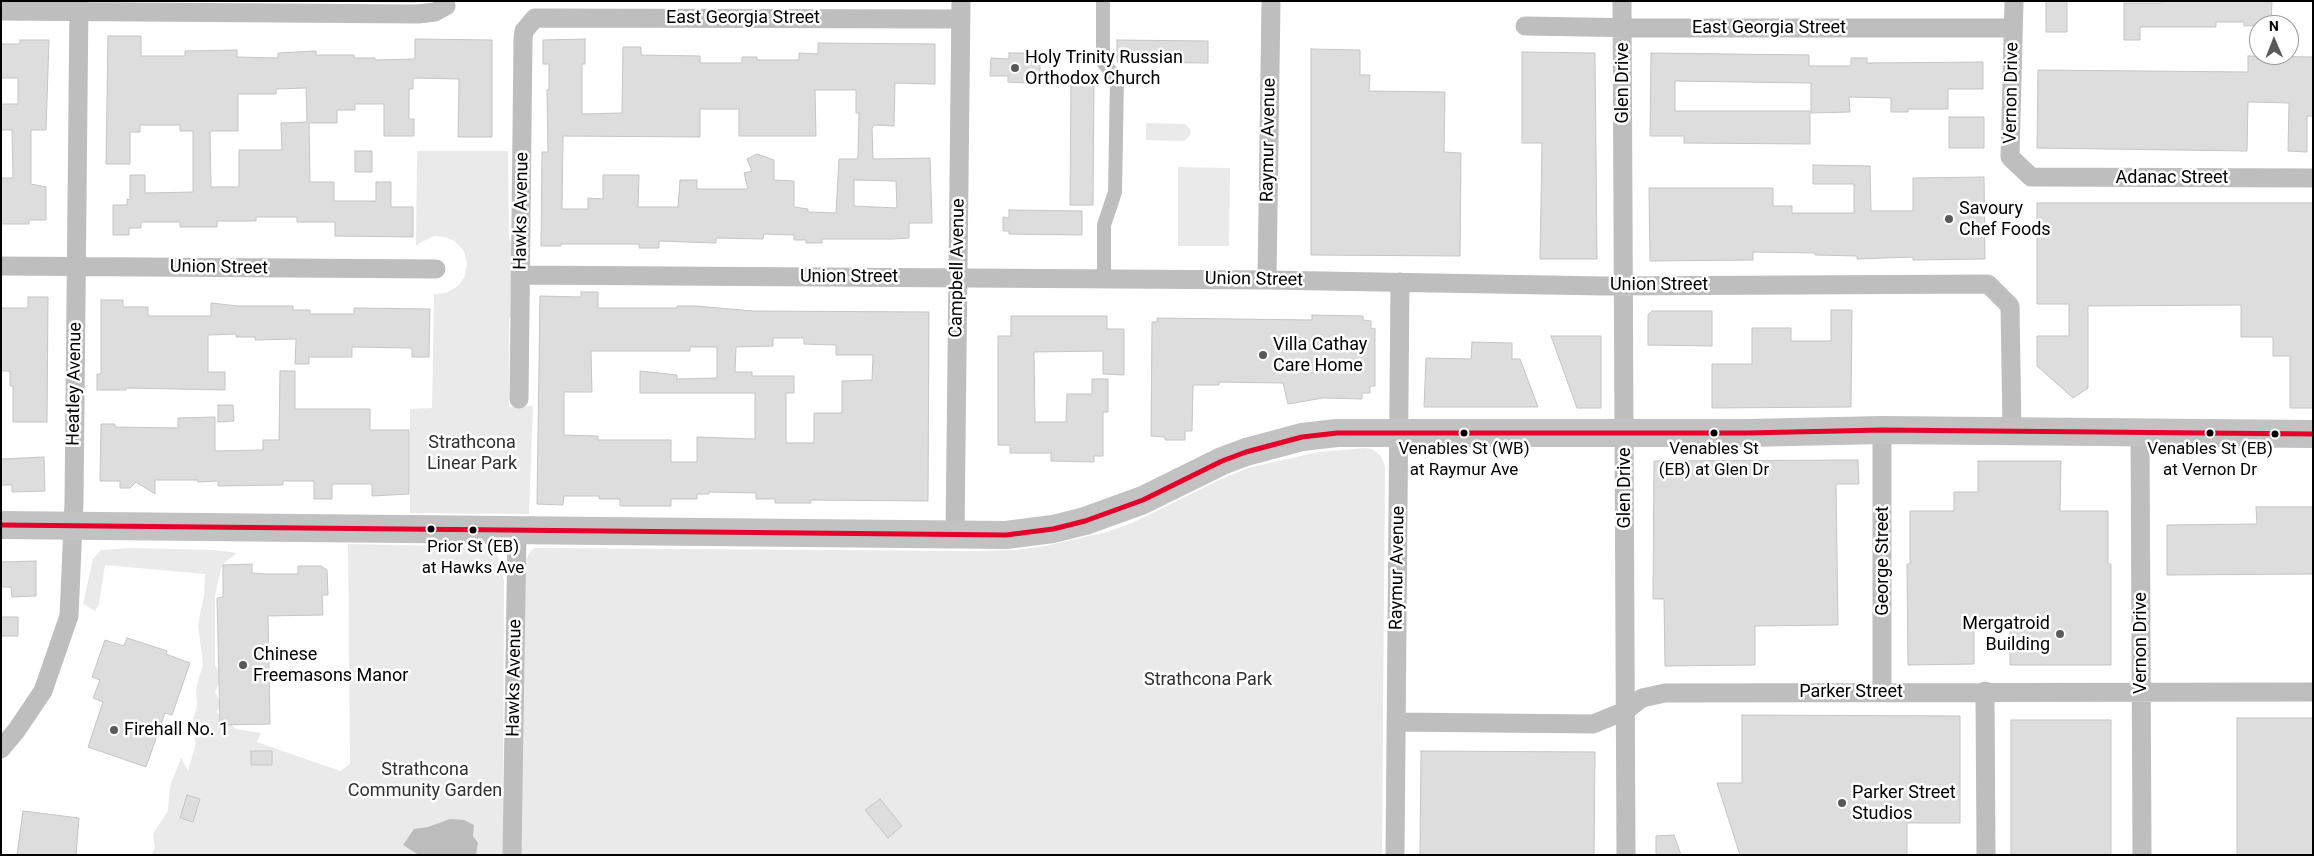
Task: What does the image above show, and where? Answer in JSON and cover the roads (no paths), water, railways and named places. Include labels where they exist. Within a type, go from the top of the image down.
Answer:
[{"type":"main road","points":[[1,525],[1006,535],[1053,529],[1086,521],[1143,500],[1222,461],[1270,445],[1302,437],[1338,432],[1748,433],[2012,430],[2313,434]]},
{"type":"street","points":[[1104,1],[1103,62],[1117,79],[1115,192],[1104,225],[1104,279]]},
{"type":"street","name":"Raymur Avenue","points":[[1267,280],[1271,1]]},
{"type":"street","name":"Glen Drive","points":[[1622,1],[1626,855]]},
{"type":"street","name":"Vernon Drive","points":[[2014,1],[2010,157],[2031,177]]},
{"type":"street","points":[[1,11],[79,7],[418,14],[435,12],[446,6]]},
{"type":"street","name":"Heatley Avenue","points":[[1,749],[16,731],[43,691],[69,616],[73,525],[79,7]]},
{"type":"street","name":"East Georgia Street","points":[[528,24],[535,18],[544,17],[961,10]]},
{"type":"street","name":"Campbell Avenue","points":[[955,535],[961,10]]},
{"type":"street","name":"Hawks Avenue","points":[[519,399],[523,40],[524,31],[528,24]]},
{"type":"street","name":"East Georgia Street","points":[[1525,26],[1622,28],[2013,28]]},
{"type":"street","name":"Adanac Street","points":[[2031,177],[2313,178]]},
{"type":"street","name":"Union Street","points":[[1,266],[436,269]]},
{"type":"street","name":"Union Street","points":[[520,275],[1267,280],[1624,286],[1988,284],[2010,306],[2012,430]]},
{"type":"street","name":"Raymur Avenue","points":[[1395,855],[1400,282]]},
{"type":"street","name":"George Street","points":[[1882,430],[1882,692]]},
{"type":"street","name":"Vernon Drive","points":[[2140,432],[2142,855]]},
{"type":"street","name":"Hawks Avenue","points":[[512,855],[517,531]]},
{"type":"street","points":[[1985,691],[1986,855]]},
{"type":"street","name":"Parker Street","points":[[1396,722],[1593,724],[1625,711],[1642,698],[1666,693],[1985,691],[2313,692]]},
{"type":"place","name":"Holy Trinity Russian Orthodox Church","points":[[1015,68]]},
{"type":"place","name":"Savoury Chef Foods","points":[[1949,219]]},
{"type":"place","name":"Villa Cathay Care Home","points":[[1263,355]]},
{"type":"place","name":"Venables St (WB) at Raymur Ave","points":[[1464,433]]},
{"type":"place","name":"Venables St (EB) at Glen Dr","points":[[1714,433]]},
{"type":"place","name":"Venables St (EB) at Vernon Dr","points":[[2210,433]]},
{"type":"place","name":"Prior St (EB) at Hawks Ave","points":[[473,530]]},
{"type":"place","name":"Mergatroid Building","points":[[2060,634]]},
{"type":"place","name":"Chinese Freemasons Manor","points":[[243,665]]},
{"type":"place","name":"Firehall No. 1","points":[[114,730]]},
{"type":"place","name":"Parker Street Studios","points":[[1842,803]]},
{"type":"park label","name":"Strathcona Linear Park","points":[[472,453]]},
{"type":"park label","name":"Strathcona Park","points":[[1208,680]]},
{"type":"park label","name":"Strathcona Community Garden","points":[[425,780]]}]
